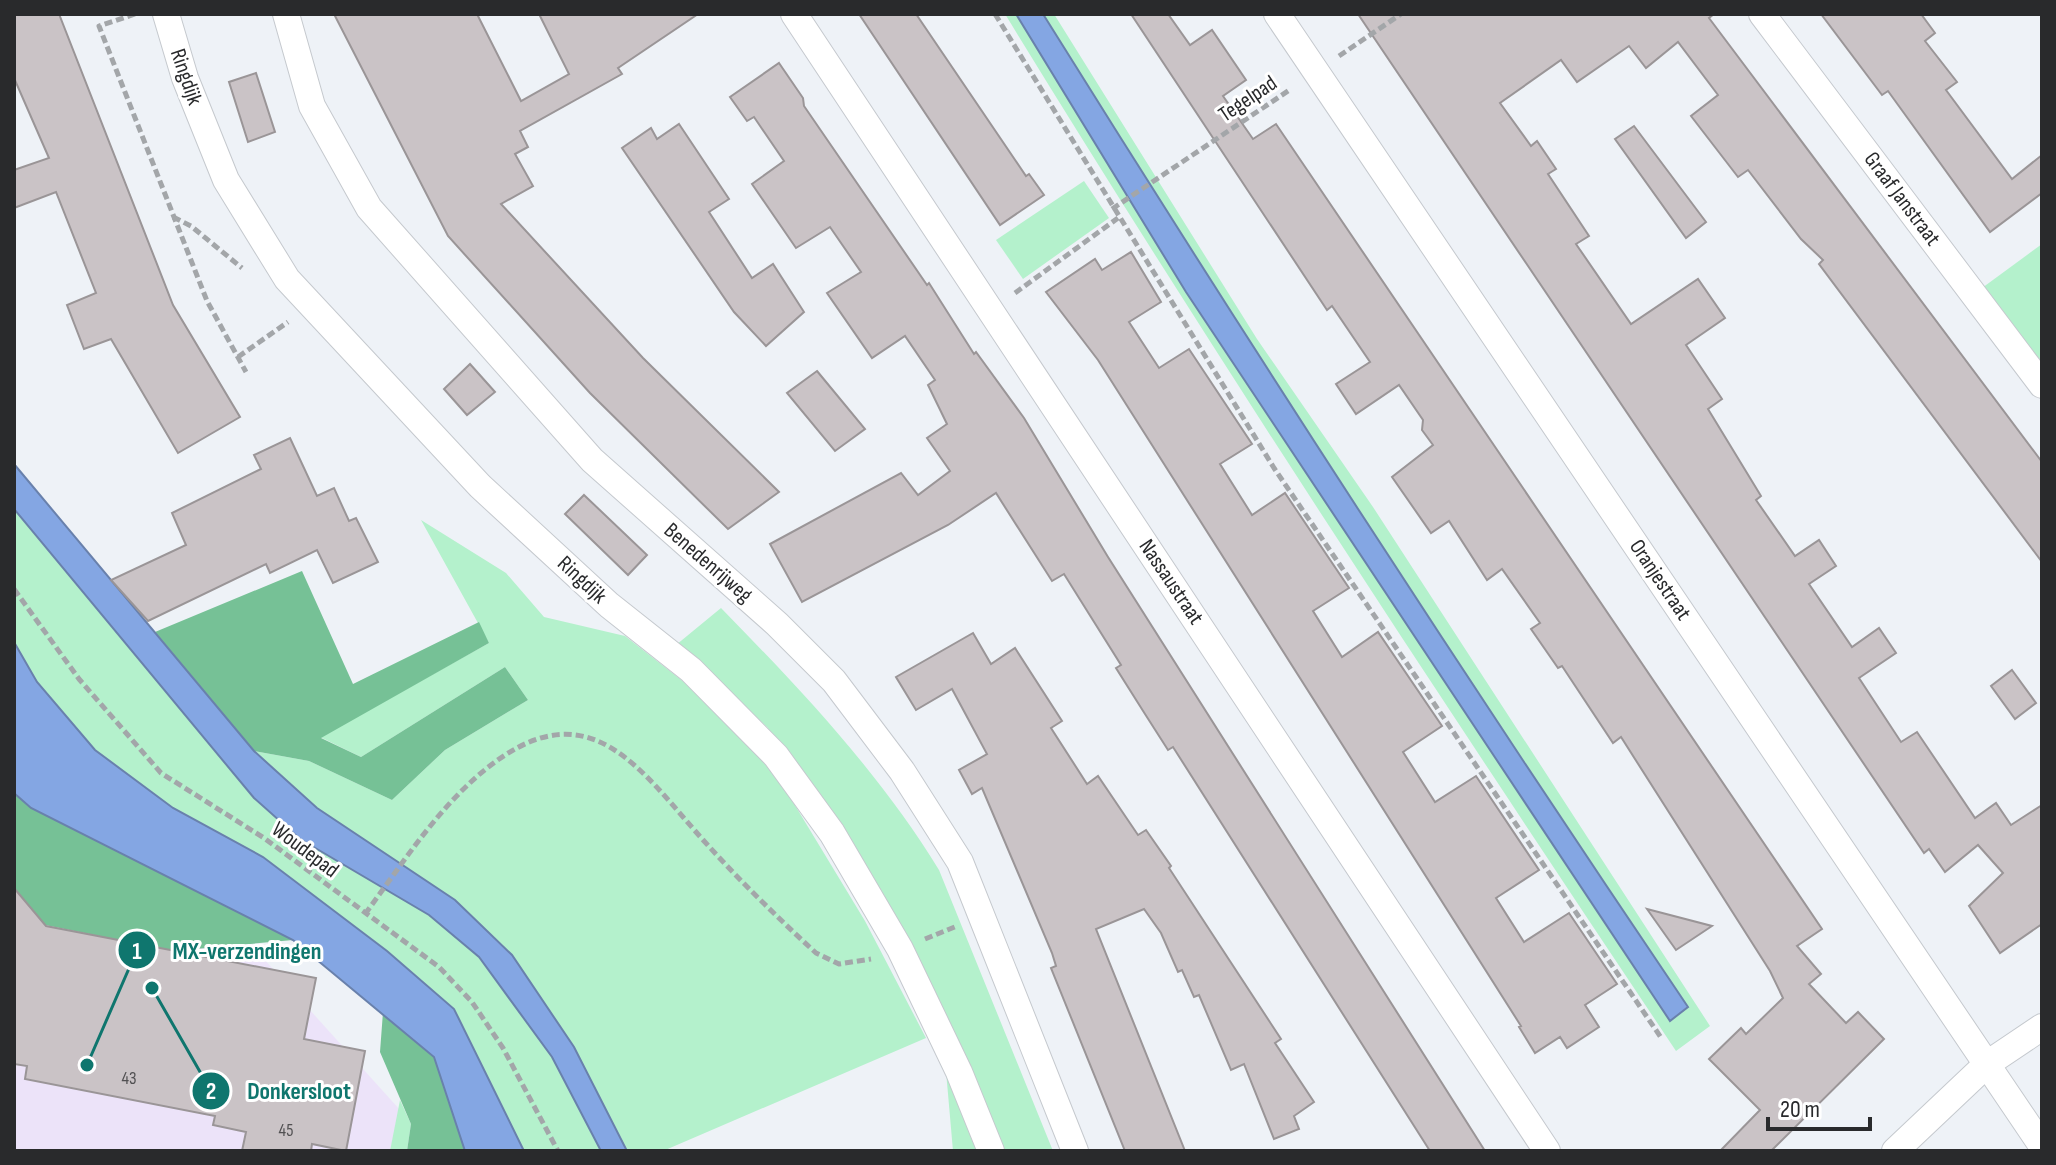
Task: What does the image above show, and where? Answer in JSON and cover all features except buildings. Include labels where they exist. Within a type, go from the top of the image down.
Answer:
[{"type":"street","name":"Ringdijk","points":[[166,14],[185,78],[226,180],[287,279],[480,486],[609,605],[691,670],[776,756],[832,833],[900,949],[959,1072],[991,1151]]},
{"type":"street","name":"Benedenrijweg","points":[[286,14],[312,106],[369,208],[592,460],[777,624],[834,681],[927,810],[960,862],[1075,1151]]},
{"type":"street","name":"Nassaustraat","points":[[794,14],[1547,1151]]},
{"type":"street","name":"Oranjestraat","points":[[1277,14],[2042,1146]]},
{"type":"street","name":"Graaf Janstraat","points":[[1762,14],[2042,385]]},
{"type":"street","points":[[1895,1151],[1987,1064],[2042,1027]]},
{"type":"path","points":[[135,14],[99,26],[207,301],[246,372]]},
{"type":"path","points":[[995,14],[1112,209],[1274,468],[1662,1039]]},
{"type":"path","name":"Tegelpad","points":[[1112,209],[1401,14]]},
{"type":"path","points":[[172,217],[191,226],[251,275]]},
{"type":"path","points":[[997,320],[1017,290],[1118,218]]},
{"type":"path","points":[[238,357],[295,318]]},
{"type":"path","name":"Woudepad","points":[[14,589],[79,679],[161,773],[264,838],[439,967],[472,1002],[503,1048],[558,1151]]},
{"type":"path","points":[[365,914],[456,796],[492,763],[532,743],[566,733],[611,746],[649,776],[704,841],[816,953],[839,964],[859,963],[900,949],[982,915]]},
{"type":"shaded area","points":[[14,708],[144,826],[437,1151],[14,1151]]},
{"type":"green space","points":[[1005,14],[1016,14],[1186,292],[1670,1020],[1688,1007],[1442,637],[1043,14],[1054,14],[1257,339],[1373,507],[1710,1026],[1676,1051],[1335,536]]},
{"type":"green space","points":[[1084,181],[1109,218],[1023,279],[996,240]]},
{"type":"green space","points":[[2042,244],[2042,369],[1982,288]]},
{"type":"green space","points":[[14,509],[254,798],[300,839],[429,915],[479,957],[552,1057],[601,1151],[524,1151],[453,1009],[387,951],[263,857],[173,808],[95,750],[37,682],[14,642]]},
{"type":"green space","points":[[421,520],[506,573],[544,617],[625,636],[707,700],[773,769],[865,921],[926,1038],[663,1151],[627,1151],[574,1047],[512,955],[455,900],[317,808],[254,751],[309,761],[392,800],[445,750],[528,700],[505,667],[361,757],[320,737],[489,643]]},
{"type":"green space","points":[[302,571],[353,684],[479,622],[489,643],[321,738],[361,757],[505,667],[528,700],[445,750],[392,800],[309,761],[254,751],[155,632]]},
{"type":"green space","points":[[721,608],[865,766],[939,870],[1053,1151],[1004,1151],[976,1082],[794,763],[767,727],[676,645]]},
{"type":"green space","points":[[14,793],[31,808],[293,940],[173,951],[45,925],[14,888]]},
{"type":"green space","points":[[383,1012],[434,1057],[465,1151],[407,1151],[411,1124],[380,1052]]},
{"type":"green space","points":[[946,1071],[979,1151],[953,1151]]},
{"type":"green space","points":[[400,1100],[411,1124],[407,1151],[390,1151]]},
{"type":"water","points":[[1016,14],[1043,14],[1361,514],[1688,1007],[1670,1021],[1186,292]]},
{"type":"water","points":[[14,464],[254,751],[317,808],[455,900],[512,955],[574,1047],[627,1151],[601,1151],[552,1057],[479,957],[429,915],[300,839],[254,798],[14,509]]},
{"type":"water","points":[[14,642],[37,682],[95,750],[173,808],[263,857],[387,951],[454,1009],[524,1151],[465,1151],[434,1057],[293,940],[31,808],[14,793]]},
{"type":"place","name":"Donkersloot","points":[[152,988]]},
{"type":"place","name":"MX-verzendingen","points":[[87,1065]]}]
